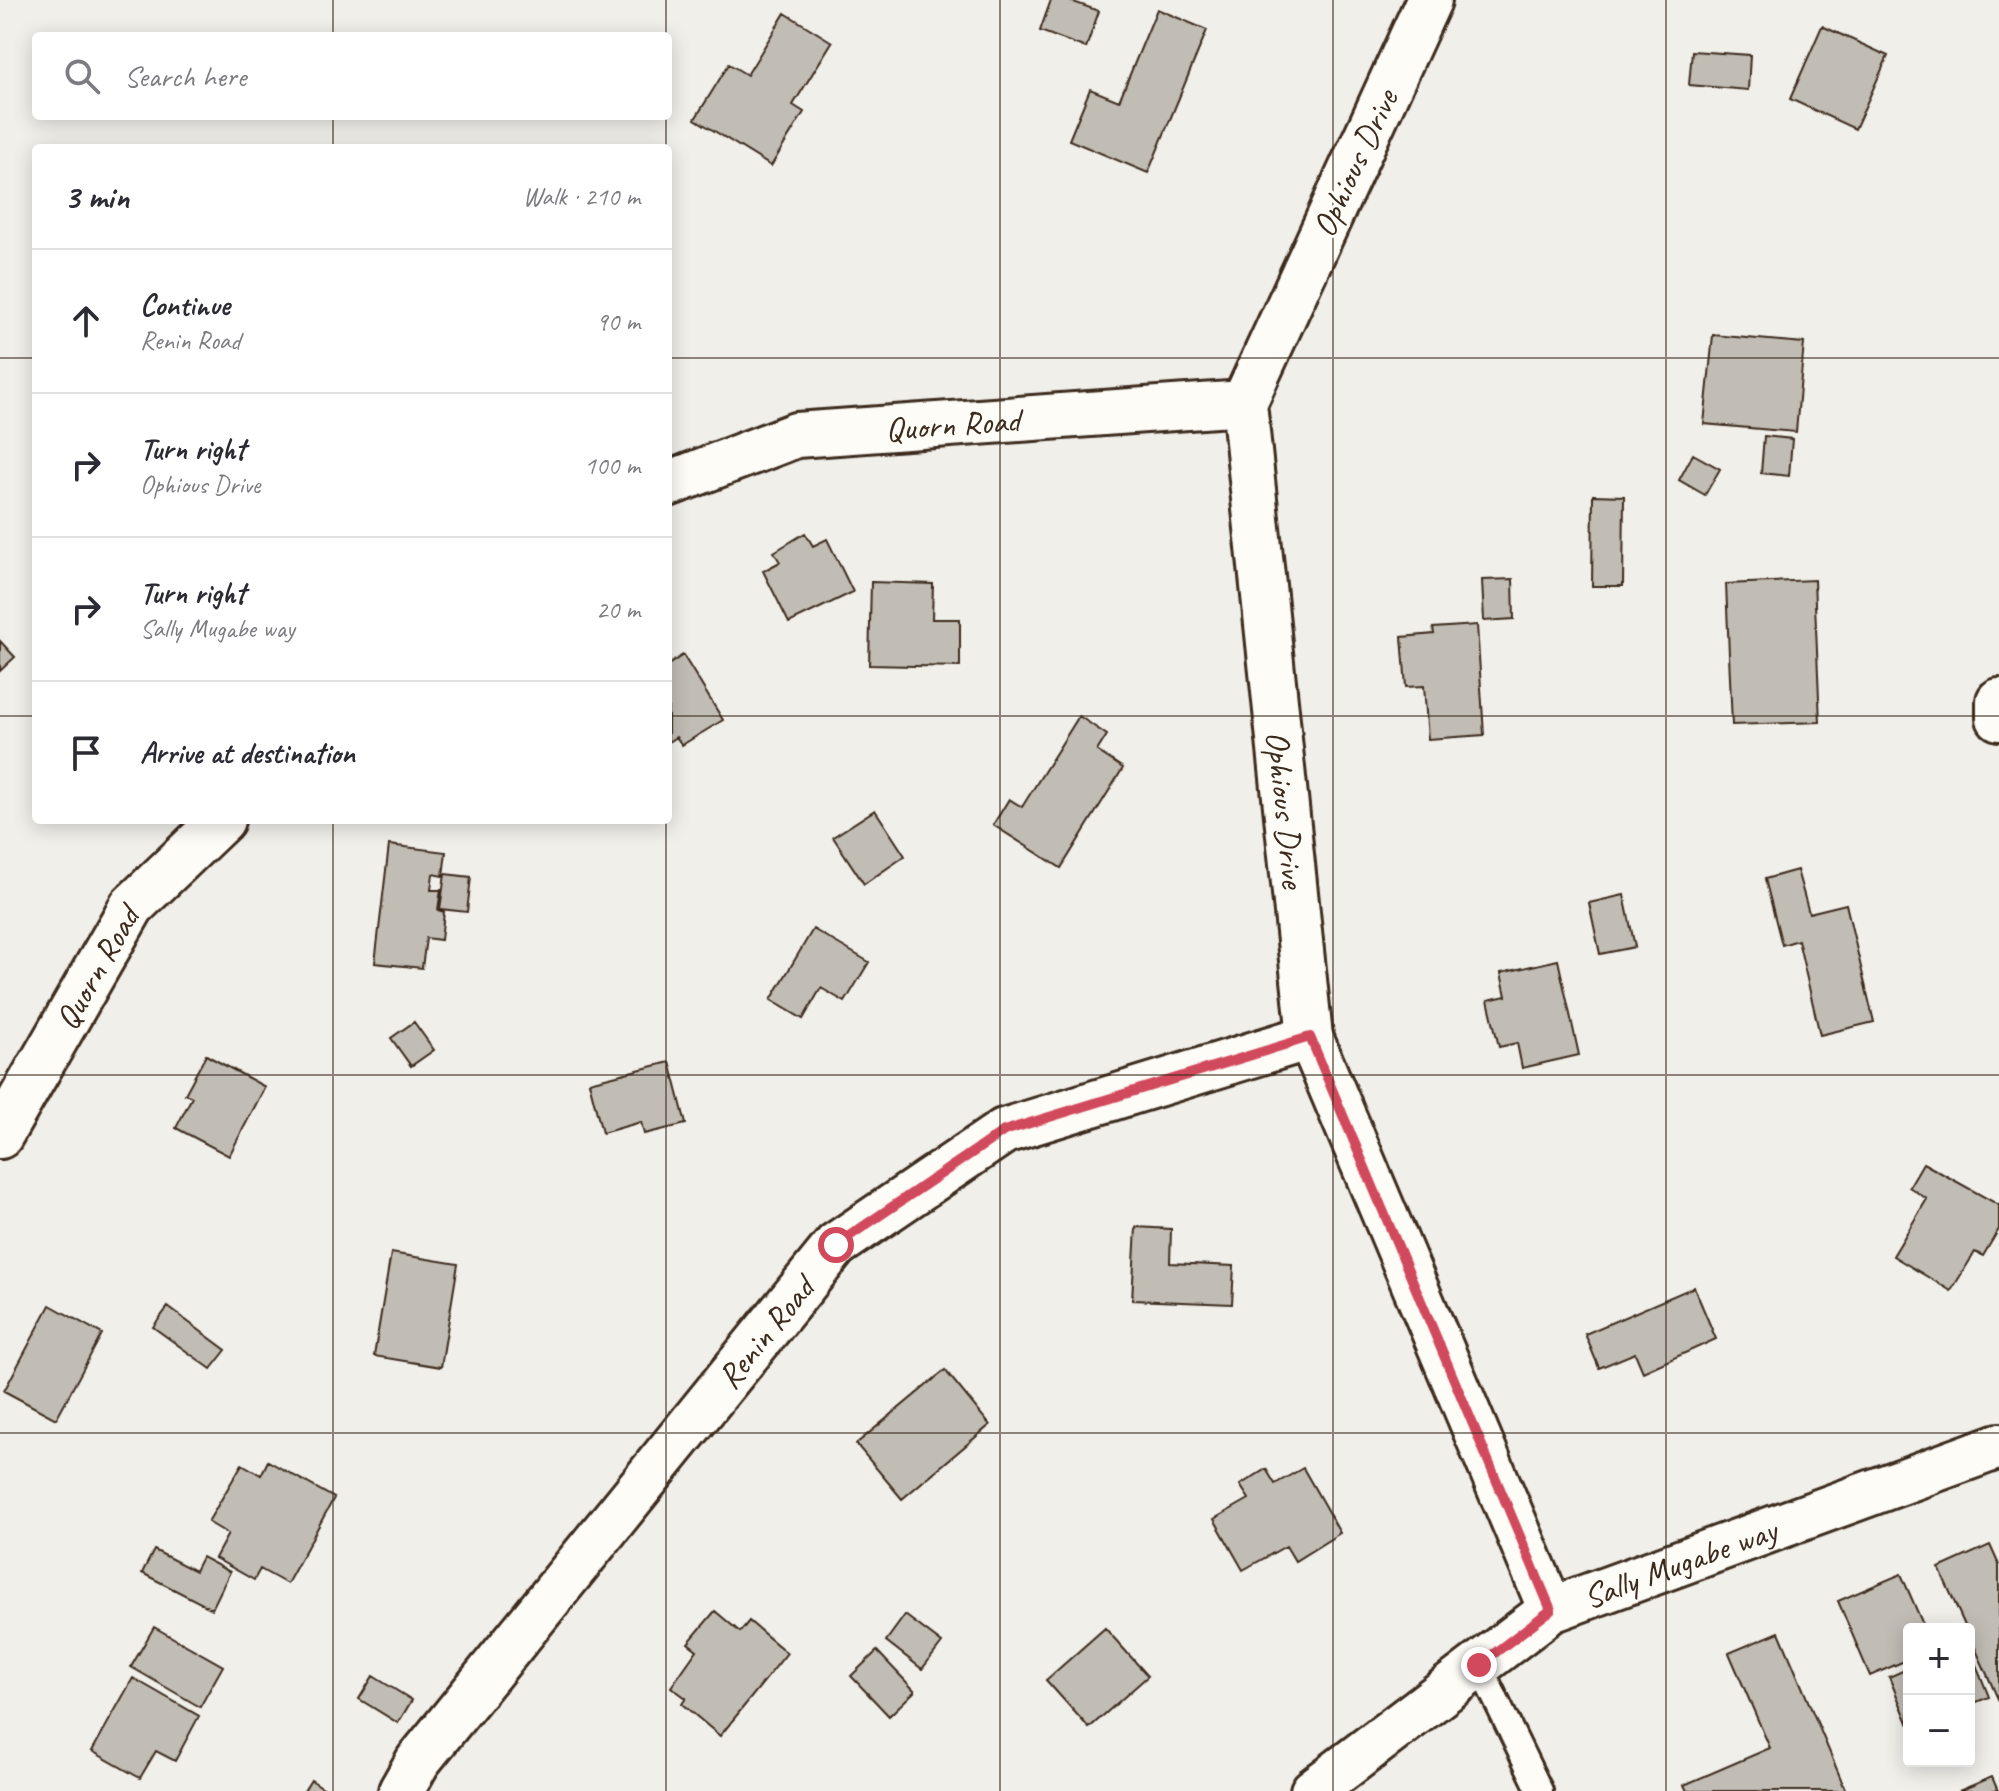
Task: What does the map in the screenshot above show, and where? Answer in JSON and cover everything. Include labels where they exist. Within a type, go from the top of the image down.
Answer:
[{"type":"street","name":"Ophious Drive","points":[[1429,0],[1244,403],[1310,1037],[1551,1610]]},
{"type":"street","name":"Quorn Road","points":[[672,482],[796,435],[1244,403]]},
{"type":"street","points":[[1999,701],[1999,718]]},
{"type":"street","name":"Quorn Road","points":[[0,1136],[132,906],[218,824]]},
{"type":"street","name":"Renin Road","points":[[401,1791],[418,1761],[836,1245],[1004,1131],[1310,1037]]},
{"type":"street","name":"Sally Mugabe way","points":[[1313,1791],[1551,1610],[1999,1446]]},
{"type":"lane","points":[[1479,1665],[1540,1791]]},
{"type":"building","points":[[1051,0],[1068,0],[1099,11],[1086,48],[1040,31]]},
{"type":"building","points":[[1157,9],[1207,30],[1148,173],[1069,140],[1090,89],[1119,101]]},
{"type":"building","points":[[785,13],[832,42],[793,105],[804,112],[771,166],[695,119],[729,64],[747,75]]},
{"type":"building","points":[[1822,26],[1888,56],[1855,129],[1790,99]]},
{"type":"building","points":[[1692,51],[1750,55],[1748,90],[1689,85]]},
{"type":"building","points":[[1713,335],[1804,343],[1796,432],[1704,424]]},
{"type":"building","points":[[1764,436],[1792,439],[1789,476],[1761,473]]},
{"type":"building","points":[[1693,454],[1720,469],[1705,495],[1679,480]]},
{"type":"building","points":[[1593,495],[1624,496],[1623,586],[1592,586]]},
{"type":"building","points":[[805,533],[813,546],[827,539],[853,592],[789,623],[763,571],[780,562],[774,552]]},
{"type":"building","points":[[1513,579],[1514,619],[1484,621],[1482,580]]},
{"type":"building","points":[[1814,580],[1820,722],[1732,725],[1726,584]]},
{"type":"building","points":[[871,582],[933,584],[932,619],[960,619],[960,667],[869,665]]},
{"type":"building","points":[[1477,625],[1484,735],[1428,739],[1424,686],[1406,687],[1402,637],[1434,634],[1433,628]]},
{"type":"building","points":[[0,641],[15,657],[0,671]]},
{"type":"building","points":[[683,655],[723,720],[682,745],[676,737],[672,740],[672,662]]},
{"type":"building","points":[[1079,716],[1107,735],[1097,751],[1123,768],[1061,868],[993,825],[1009,799],[1022,807]]},
{"type":"building","points":[[875,810],[905,856],[864,884],[833,837]]},
{"type":"building","points":[[389,845],[446,852],[443,876],[433,874],[431,890],[441,890],[438,910],[444,912],[441,940],[426,938],[422,968],[375,963]]},
{"type":"building","points":[[1797,870],[1809,913],[1846,904],[1874,1022],[1820,1035],[1798,940],[1782,945],[1765,879]]},
{"type":"building","points":[[445,874],[471,877],[467,912],[440,909]]},
{"type":"building","points":[[1624,895],[1635,947],[1600,954],[1589,903]]},
{"type":"building","points":[[813,929],[869,962],[845,1002],[821,988],[803,1019],[771,1000]]},
{"type":"building","points":[[1558,960],[1579,1055],[1522,1068],[1517,1043],[1499,1047],[1488,1000],[1506,996],[1501,973]]},
{"type":"building","points":[[414,1022],[434,1050],[411,1066],[391,1038]]},
{"type":"building","points":[[206,1055],[265,1087],[229,1156],[176,1128],[192,1097],[185,1094]]},
{"type":"building","points":[[670,1062],[686,1124],[644,1134],[641,1122],[602,1133],[589,1082]]},
{"type":"building","points":[[1923,1163],[1999,1205],[1999,1229],[1983,1256],[1975,1252],[1951,1291],[1893,1256],[1927,1199],[1909,1187]]},
{"type":"building","points":[[1136,1227],[1171,1229],[1170,1263],[1234,1266],[1232,1304],[1132,1300]]},
{"type":"building","points":[[391,1253],[458,1264],[441,1367],[374,1356]]},
{"type":"building","points":[[1694,1287],[1716,1339],[1643,1372],[1635,1353],[1599,1368],[1585,1334]]},
{"type":"building","points":[[50,1305],[102,1334],[56,1419],[4,1391]]},
{"type":"building","points":[[168,1307],[226,1350],[211,1369],[153,1327]]},
{"type":"building","points":[[945,1370],[990,1425],[902,1499],[856,1444]]},
{"type":"building","points":[[268,1461],[334,1498],[287,1584],[260,1569],[254,1580],[215,1558],[228,1534],[208,1522],[242,1464],[261,1475]]},
{"type":"building","points":[[1303,1468],[1340,1533],[1295,1561],[1286,1546],[1243,1570],[1214,1519],[1249,1499],[1240,1485],[1266,1469],[1275,1484]]},
{"type":"building","points":[[1990,1545],[1999,1565],[1999,1701],[1975,1648],[1975,1623],[1964,1623],[1939,1568]]},
{"type":"building","points":[[154,1550],[195,1571],[202,1557],[230,1572],[212,1609],[142,1573]]},
{"type":"building","points":[[1901,1574],[1922,1623],[1903,1623],[1903,1662],[1870,1676],[1838,1601]]},
{"type":"building","points":[[715,1611],[740,1632],[749,1621],[787,1653],[720,1736],[682,1704],[686,1698],[671,1687],[697,1650],[688,1643]]},
{"type":"building","points":[[905,1615],[942,1643],[922,1669],[886,1641]]},
{"type":"building","points":[[154,1627],[223,1666],[200,1707],[131,1667]]},
{"type":"building","points":[[1105,1628],[1148,1676],[1089,1728],[1046,1680]]},
{"type":"building","points":[[1779,1632],[1846,1791],[1687,1791],[1684,1785],[1770,1748],[1729,1653]]},
{"type":"building","points":[[877,1651],[915,1691],[889,1716],[851,1676]]},
{"type":"building","points":[[1975,1662],[1989,1697],[1975,1703]]},
{"type":"building","points":[[1903,1671],[1903,1711],[1889,1677]]},
{"type":"building","points":[[373,1676],[412,1700],[398,1723],[359,1699]]},
{"type":"building","points":[[133,1678],[199,1716],[175,1761],[156,1751],[140,1778],[92,1751]]},
{"type":"building","points":[[1992,1777],[1998,1791],[1959,1791]]},
{"type":"building","points":[[311,1780],[328,1791],[304,1791]]},
{"type":"route","points":[[836,1245],[1004,1131],[1310,1037],[1551,1610],[1479,1665]]}]
